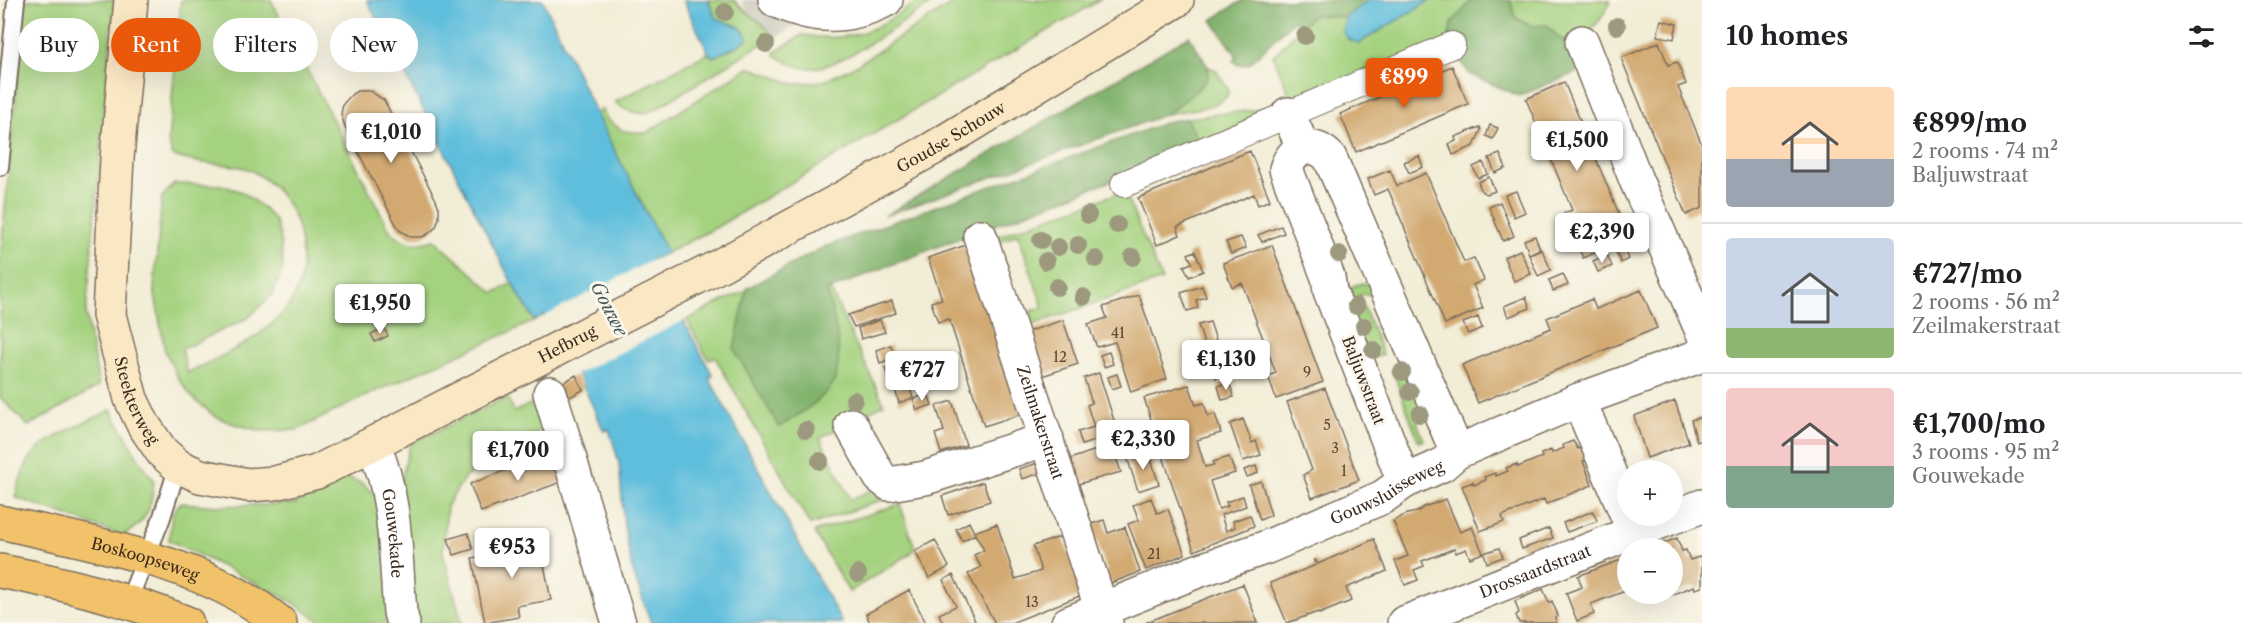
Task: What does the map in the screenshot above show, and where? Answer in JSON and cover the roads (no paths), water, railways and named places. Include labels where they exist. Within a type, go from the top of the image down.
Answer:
[{"type":"main road","name":"Steekterweg","points":[[131,0],[117,158],[109,315],[131,399],[143,424],[162,452],[178,466],[200,476],[248,485],[275,483],[318,471],[481,389]]},
{"type":"main road","name":"Goudse Schouw","points":[[719,266],[932,149],[1177,0]]},
{"type":"main road","name":"Hefbrug","points":[[481,389],[719,266]]},
{"type":"main road","name":"Boskoopseweg","points":[[0,522],[145,557],[230,591],[280,623]]},
{"type":"main road","points":[[0,571],[43,579],[128,602],[187,623]]},
{"type":"street","points":[[775,0],[793,9],[826,15],[865,10],[886,0]]},
{"type":"street","points":[[1582,42],[1636,180],[1702,331]]},
{"type":"street","points":[[1124,184],[1452,45]]},
{"type":"street","points":[[1288,114],[1303,147],[1313,147],[1324,151],[1330,158],[1457,452]]},
{"type":"street","name":"Baljuwstraat","points":[[1303,147],[1289,158],[1286,169],[1328,277],[1329,291],[1404,482]]},
{"type":"street","name":"Zeilmakerstraat","points":[[980,236],[1104,617]]},
{"type":"street","points":[[1328,277],[1372,258]]},
{"type":"street","name":"Gouwsluisseweg","points":[[1068,623],[1104,617],[1195,572],[1267,547],[1383,497],[1404,482],[1442,465],[1457,452],[1579,400],[1702,355]]},
{"type":"street","points":[[550,393],[619,623]]},
{"type":"street","points":[[1579,400],[1634,532]]},
{"type":"street","points":[[851,425],[880,477],[889,484],[925,478],[1047,439]]},
{"type":"street","name":"Gouwekade","points":[[373,444],[384,468],[390,497],[400,612],[403,623]]},
{"type":"street","name":"Drossaardstraat","points":[[1404,623],[1702,506]]},
{"type":"lane","points":[[0,167],[16,0]]},
{"type":"lane","points":[[128,602],[161,520],[178,466]]},
{"type":"water","name":"Gouwe","points":[[367,0],[543,0],[596,114],[667,253],[651,260],[713,376],[709,378],[842,623],[651,623],[632,569],[624,526],[619,462],[609,429],[604,431],[577,372],[545,315],[535,321],[512,283],[404,72],[418,72],[418,18],[376,18]]},
{"type":"water","points":[[683,0],[708,0],[716,18],[740,27],[748,38],[739,45],[713,57],[708,52]]},
{"type":"water","points":[[1369,0],[1431,0],[1359,43],[1349,40],[1342,31],[1346,17]]}]
